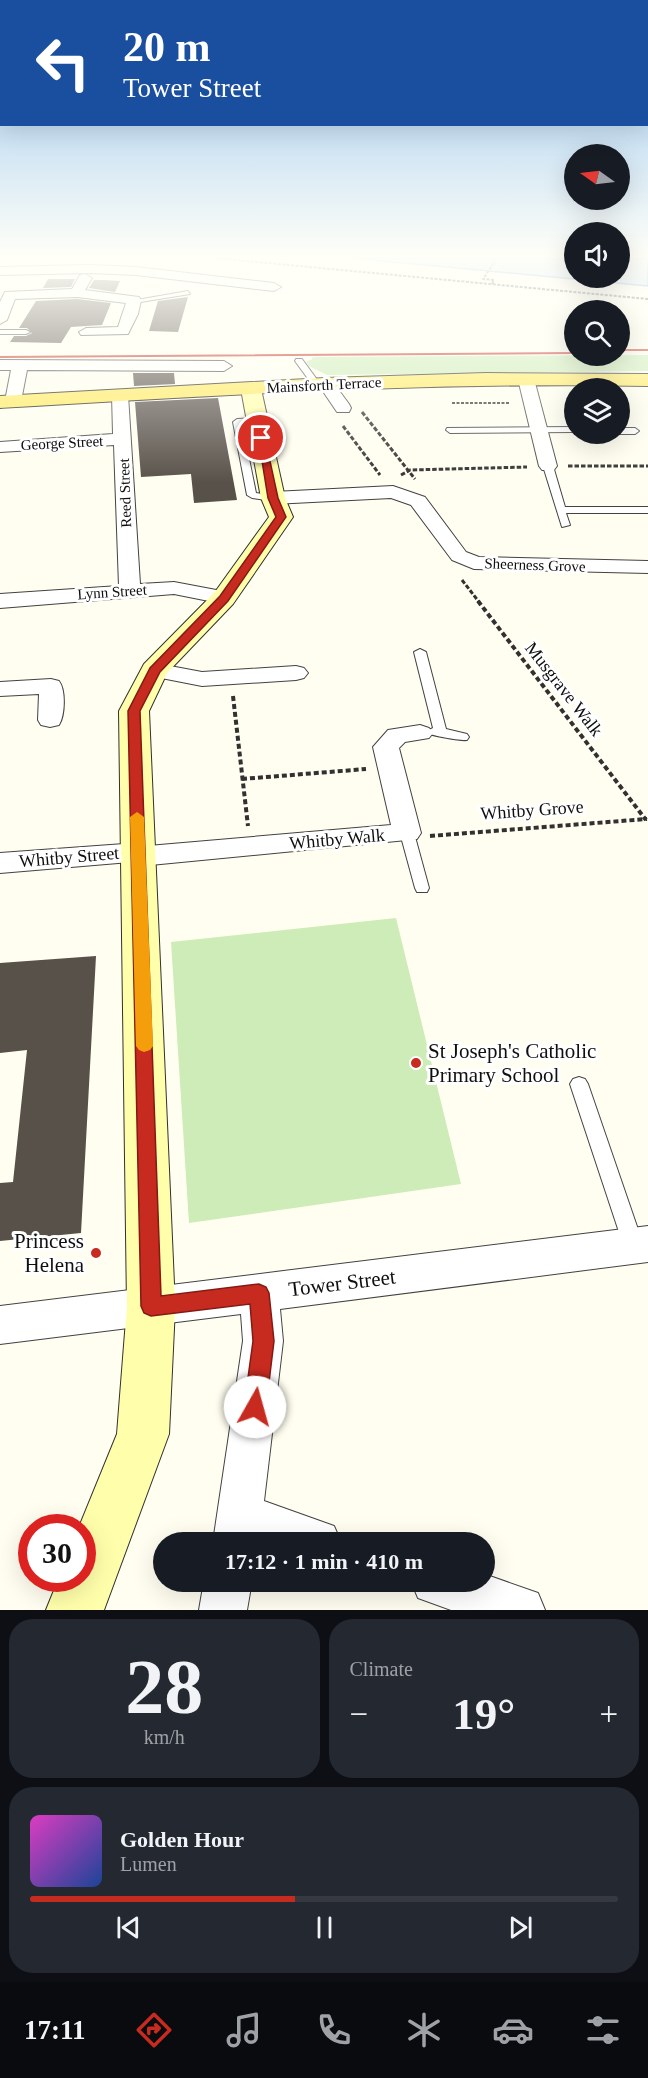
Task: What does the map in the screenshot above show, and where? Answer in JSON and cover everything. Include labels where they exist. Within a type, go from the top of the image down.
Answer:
[{"type":"main road","name":"Mainsforth Terrace","points":[[7,401],[243,392],[321,384],[526,379],[648,380]]},
{"type":"street","points":[[0,365],[192,372],[243,392],[270,474],[273,498],[281,517],[224,598],[154,670],[134,711],[151,1306],[143,1434],[75,1610]]},
{"type":"street","points":[[7,401],[20,365]]},
{"type":"street","points":[[526,379],[548,466]]},
{"type":"street","points":[[321,384],[350,407]]},
{"type":"street","name":"Reed Street","points":[[120,395],[130,591]]},
{"type":"street","name":"George Street","points":[[0,447],[123,439]]},
{"type":"street","points":[[273,498],[390,488],[418,501]]},
{"type":"street","name":"Sheerness Grove","points":[[418,501],[459,556],[474,563],[648,567]]},
{"type":"street","name":"Lynn Street","points":[[0,601],[174,588],[224,598]]},
{"type":"street","points":[[154,670],[202,679],[296,673]]},
{"type":"street","points":[[0,689],[51,686],[50,720]]},
{"type":"street","name":"Whitby Walk","points":[[139,854],[414,835],[386,747],[397,735],[430,732]]},
{"type":"street","name":"Whitby Street","points":[[0,863],[139,854]]},
{"type":"street","name":"Tower Street","points":[[0,1325],[641,1245]]},
{"type":"street","points":[[256,1532],[238,1529],[263,1341],[259,1293]]},
{"type":"street","points":[[223,1610],[226,1592]]},
{"type":"street","points":[[468,1592],[521,1610]]},
{"type":"lane","points":[[299,361],[321,384]]},
{"type":"lane","points":[[450,430],[564,430]]},
{"type":"lane","points":[[630,431],[635,431]]},
{"type":"lane","points":[[548,466],[565,525]]},
{"type":"lane","points":[[560,510],[648,510]]},
{"type":"lane","points":[[420,652],[430,732],[463,738]]},
{"type":"lane","points":[[414,835],[422,888]]},
{"type":"lane","points":[[579,1084],[641,1245]]},
{"type":"path","points":[[443,402],[532,403]]},
{"type":"path","points":[[418,501],[430,499],[410,470],[350,407],[330,410],[390,488],[410,470],[648,466]]},
{"type":"path","name":"Musgrave Walk","points":[[457,574],[647,819]]},
{"type":"path","points":[[233,693],[249,832]]},
{"type":"path","points":[[242,779],[366,769]]},
{"type":"path","name":"Whitby Grove","points":[[414,835],[647,819]]},
{"type":"green space","points":[[630,355],[648,355],[648,371],[327,375],[309,366],[306,361],[313,357],[564,356],[564,366],[630,366]]},
{"type":"green space","points":[[396,918],[461,1184],[189,1223],[171,942]]},
{"type":"building","points":[[32,333],[67,333],[61,343],[10,342],[14,336],[26,336]]},
{"type":"building","points":[[133,373],[174,373],[175,384],[134,386]]},
{"type":"building","points":[[218,398],[237,500],[194,503],[191,474],[141,477],[135,402]]},
{"type":"building","points":[[96,956],[81,1233],[0,1241],[0,1183],[13,1182],[27,1050],[0,1053],[0,963]]},
{"type":"railway","points":[[630,350],[648,350]]},
{"type":"railway","points":[[0,357],[564,353]]},
{"type":"slow traffic","points":[[137,817],[140,856],[144,1046]]},
{"type":"place","name":"St Joseph's Catholic Primary School","points":[[416,1063]]},
{"type":"place","name":"Princess Helena","points":[[96,1253]]},
{"type":"route","points":[[255,1407],[263,1341],[259,1293],[151,1306],[140,856],[138,852],[134,711],[154,670],[224,598],[281,517],[273,498],[261,438]]}]
